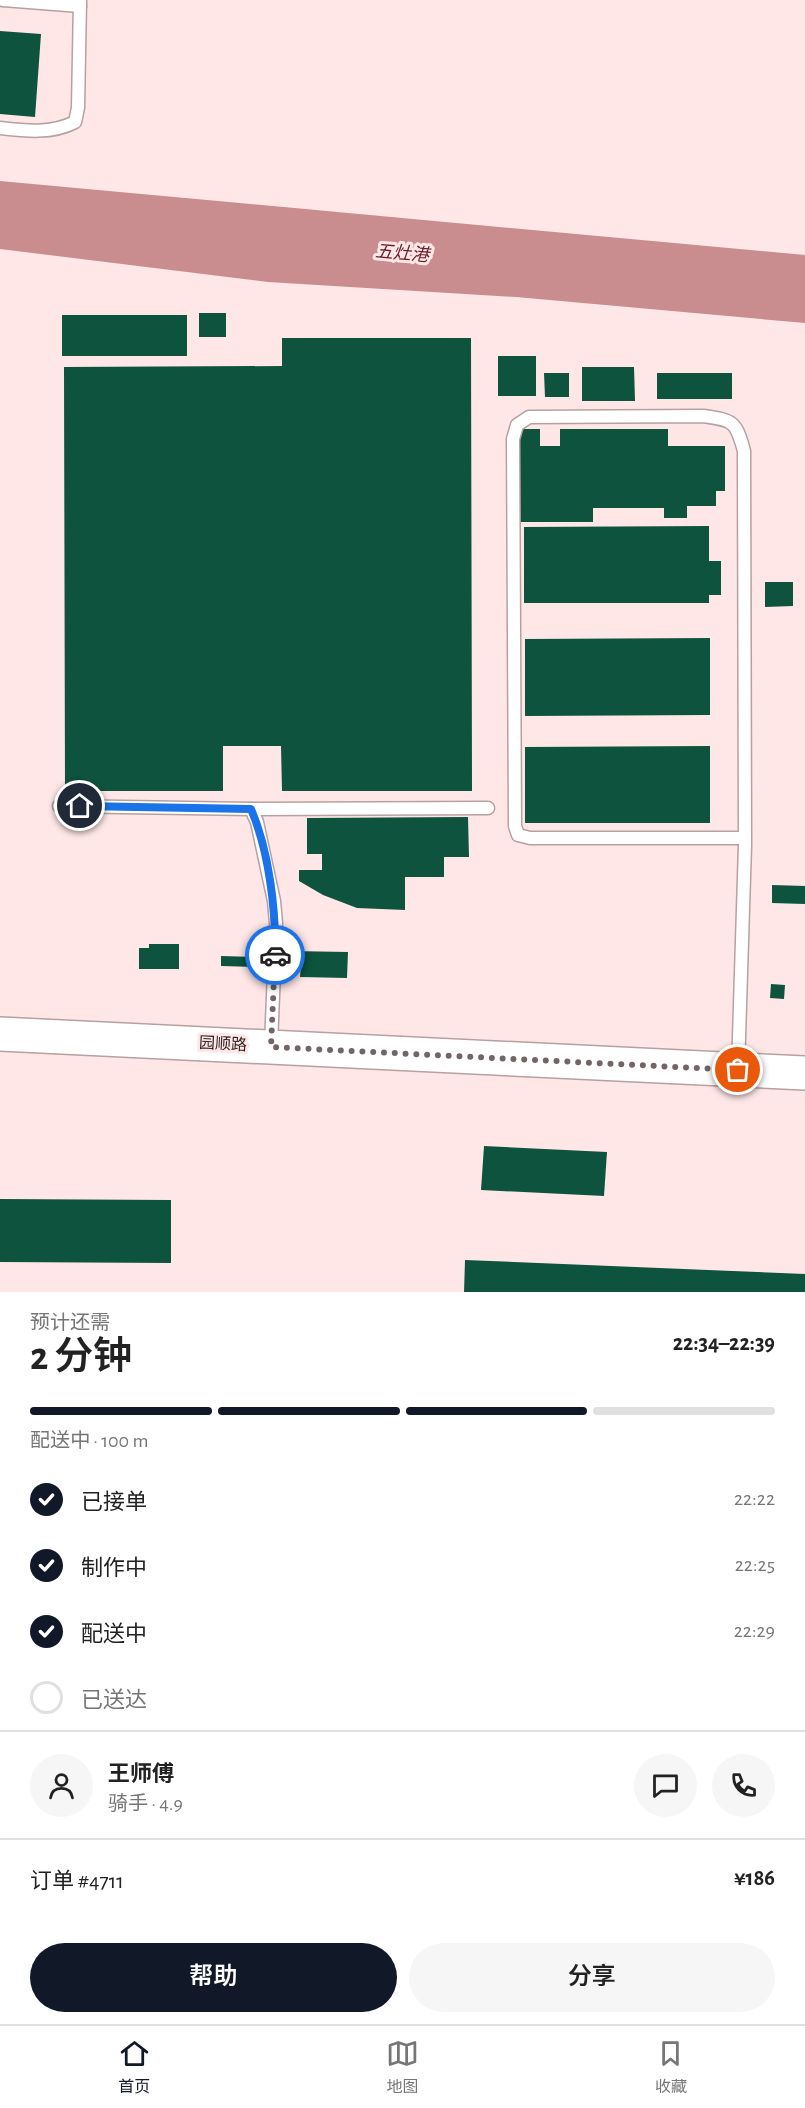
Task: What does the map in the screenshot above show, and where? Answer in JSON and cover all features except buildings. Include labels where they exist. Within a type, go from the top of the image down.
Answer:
[{"type":"street","name":"园顺路","points":[[0,1034],[805,1073]]},
{"type":"lane","points":[[0,128],[51,130],[63,128],[75,122],[78,108],[80,3],[3,0]]},
{"type":"lane","points":[[738,1070],[745,838],[744,451],[738,430],[726,419],[703,416],[529,417],[517,425],[513,439],[515,826],[518,835],[530,838],[745,838]]},
{"type":"lane","points":[[59,806],[251,809],[488,808]]},
{"type":"lane","points":[[251,809],[257,822],[274,901],[276,923],[271,1047]]},
{"type":"water","name":"五灶港","points":[[0,181],[805,255],[805,323],[516,297],[268,282],[0,249]]},
{"type":"way so far","points":[[275,955],[271,1047],[738,1070]]},
{"type":"route","points":[[80,806],[251,809],[257,822],[274,901],[275,955]]}]
